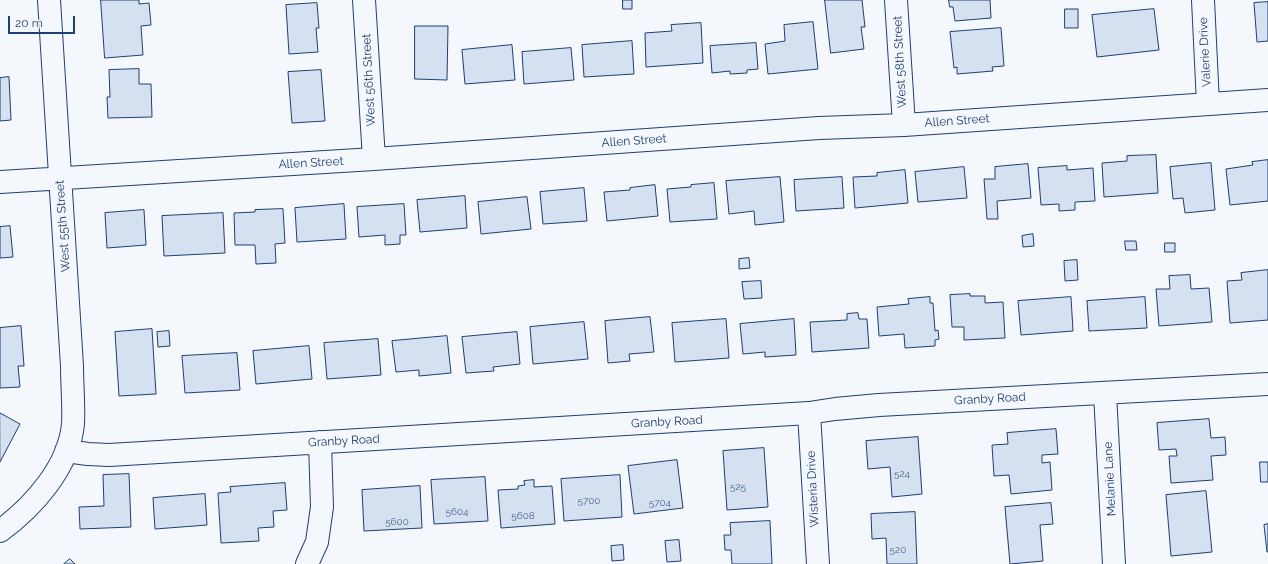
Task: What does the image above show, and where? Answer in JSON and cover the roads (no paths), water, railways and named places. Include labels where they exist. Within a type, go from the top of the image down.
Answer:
[{"type":"street","name":"West 55th Street","points":[[0,531],[31,505],[59,469],[66,451],[73,425],[72,366],[49,0]]},
{"type":"street","name":"West 56th Street","points":[[364,0],[374,159]]},
{"type":"street","name":"West 58th Street","points":[[896,0],[904,125]]},
{"type":"street","name":"Valerie Drive","points":[[1203,0],[1208,104]]},
{"type":"street","name":"Allen Street","points":[[0,182],[374,159],[819,128],[904,125],[1268,100]]},
{"type":"street","name":"Granby Road","points":[[66,451],[110,455],[809,413],[879,405],[1268,384]]},
{"type":"street","name":"Melanie Lane","points":[[1105,393],[1114,564]]},
{"type":"street","name":"Wisteria Drive","points":[[809,413],[818,564]]},
{"type":"street","points":[[307,564],[317,542],[322,507],[320,442]]}]
